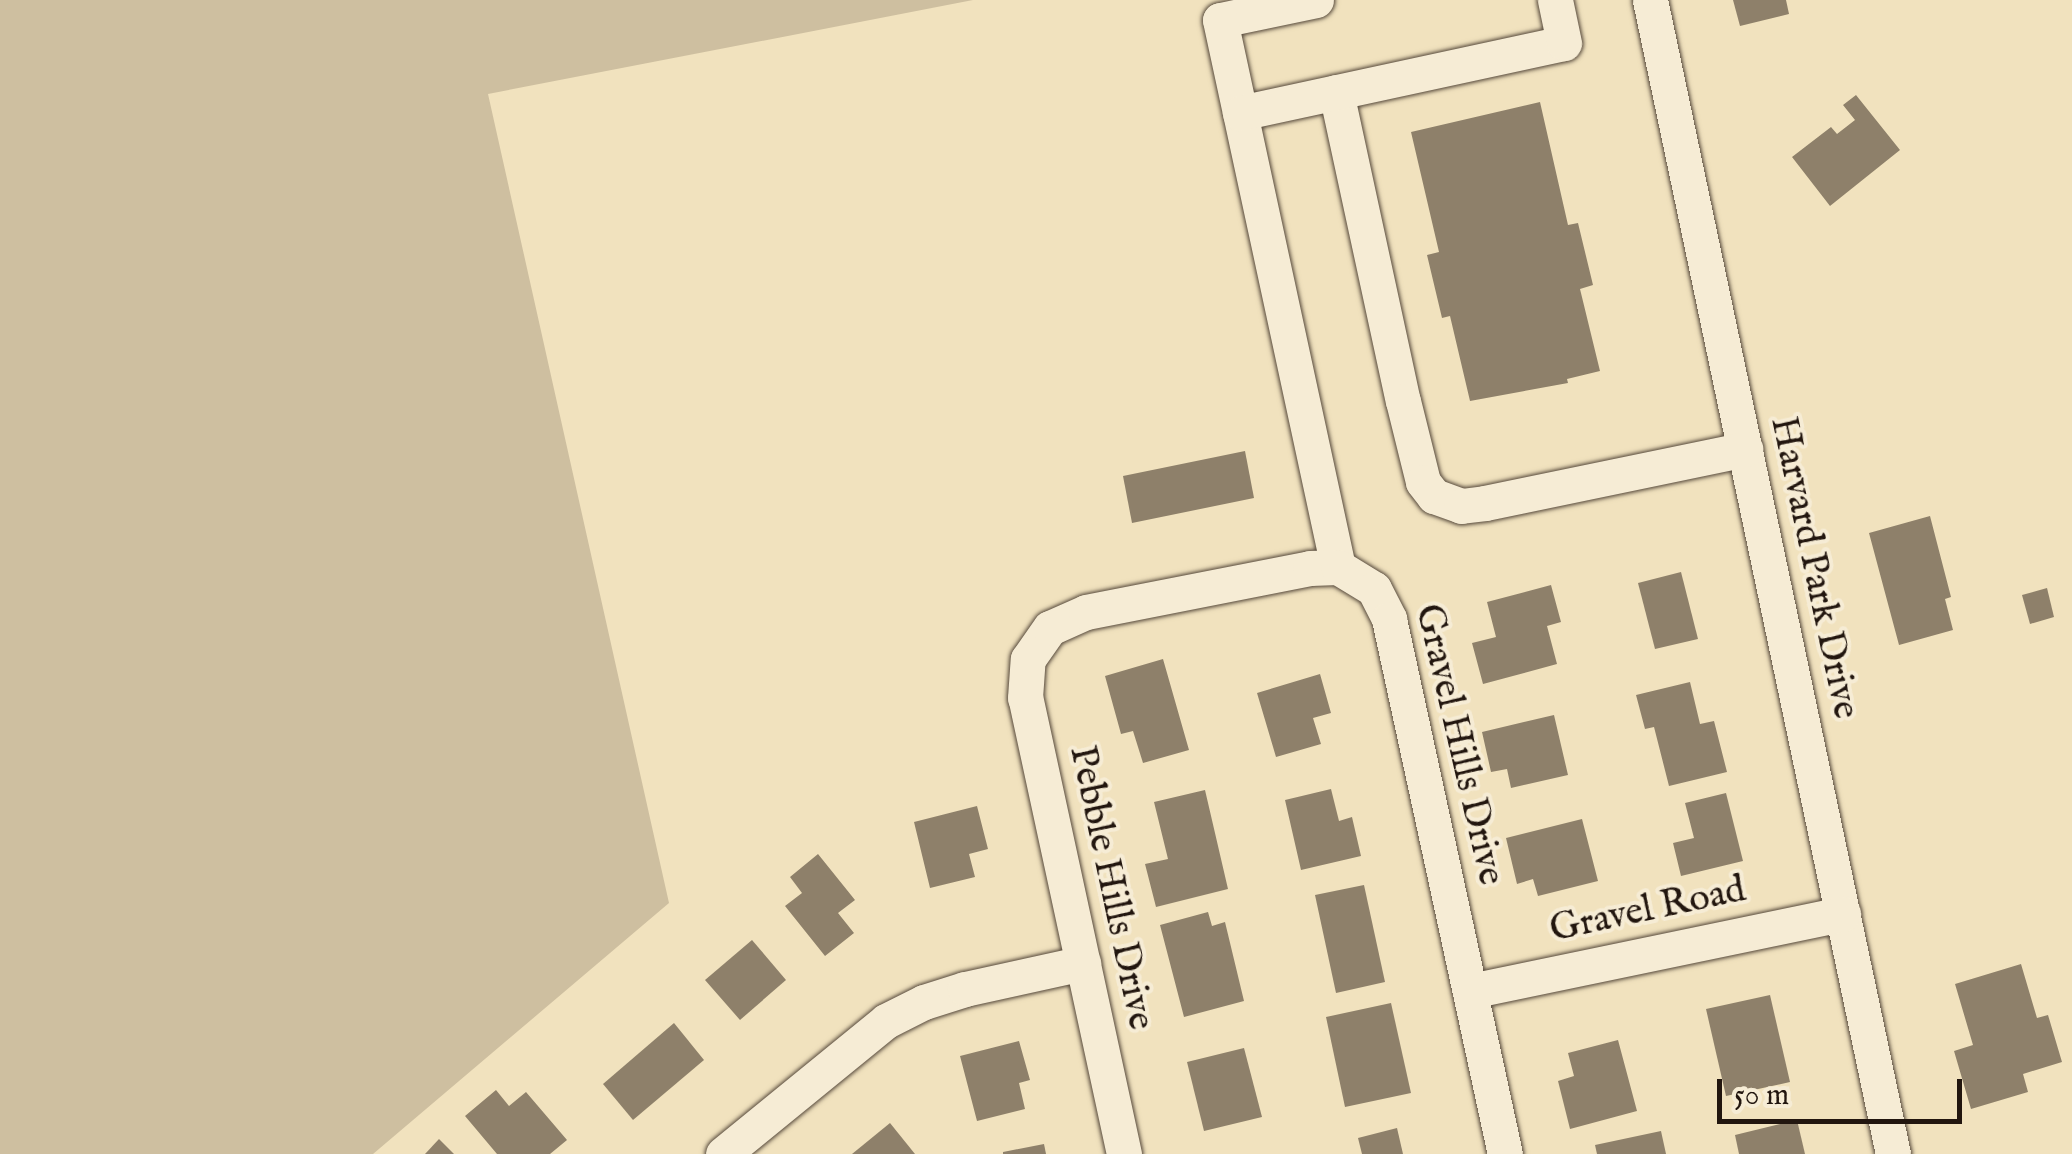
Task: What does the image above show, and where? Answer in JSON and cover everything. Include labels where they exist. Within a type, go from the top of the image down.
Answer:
[{"type":"street","points":[[1316,0],[1220,20],[1338,567]]},
{"type":"street","points":[[1240,113],[1564,42],[1555,0]]},
{"type":"street","name":"Harvard Park Drive","points":[[1650,0],[1893,1154]]},
{"type":"street","points":[[1336,92],[1403,401],[1423,482],[1434,496],[1461,506],[1484,503],[1745,448]]},
{"type":"street","name":"Pebble Hills Drive","points":[[1124,1154],[1025,698],[1028,659],[1050,628],[1086,612],[1310,568],[1338,567]]},
{"type":"street","name":"Gravel Hills Drive","points":[[1338,567],[1366,582],[1385,604],[1505,1154]]},
{"type":"street","name":"Gravel Road","points":[[1470,991],[1842,914]]},
{"type":"street","points":[[723,1154],[886,1021],[924,1002],[964,989],[1083,963]]},
{"type":"shaded area","points":[[0,0],[973,0],[488,94],[669,903],[373,1154],[0,1154]]},
{"type":"building","points":[[1733,0],[1786,0],[1789,14],[1740,26]]},
{"type":"building","points":[[1856,95],[1900,150],[1830,206],[1792,157],[1831,127],[1837,134],[1855,120],[1843,105]]},
{"type":"building","points":[[1540,102],[1568,225],[1578,223],[1593,285],[1580,289],[1600,371],[1567,379],[1568,383],[1470,401],[1450,316],[1442,318],[1427,255],[1439,252],[1411,132]]},
{"type":"building","points":[[1245,451],[1254,498],[1132,523],[1123,476]]},
{"type":"building","points":[[1930,516],[1951,597],[1945,599],[1953,630],[1899,645],[1869,533]]},
{"type":"building","points":[[1681,572],[1698,639],[1655,649],[1638,583]]},
{"type":"building","points":[[1551,585],[1561,622],[1547,626],[1557,664],[1483,684],[1472,643],[1496,637],[1487,602]]},
{"type":"building","points":[[2047,588],[2054,617],[2030,624],[2022,595]]},
{"type":"building","points":[[1163,659],[1189,750],[1143,763],[1133,731],[1121,734],[1105,676]]},
{"type":"building","points":[[1320,674],[1331,713],[1313,718],[1321,744],[1276,757],[1257,693]]},
{"type":"building","points":[[1690,682],[1700,724],[1714,721],[1727,772],[1669,786],[1654,727],[1645,729],[1636,695]]},
{"type":"building","points":[[1554,715],[1568,775],[1511,788],[1507,769],[1491,772],[1482,732]]},
{"type":"building","points":[[1331,789],[1339,821],[1352,817],[1361,856],[1301,870],[1285,800]]},
{"type":"building","points":[[1205,790],[1228,889],[1156,907],[1145,864],[1168,859],[1154,802]]},
{"type":"building","points":[[1726,793],[1743,861],[1681,876],[1673,843],[1694,838],[1685,803]]},
{"type":"building","points":[[977,806],[988,849],[969,854],[975,877],[930,888],[914,822]]},
{"type":"building","points":[[1582,819],[1598,881],[1538,896],[1533,879],[1517,884],[1506,838]]},
{"type":"building","points":[[818,854],[855,900],[838,913],[854,933],[825,956],[785,906],[802,893],[790,877]]},
{"type":"building","points":[[1364,885],[1385,982],[1336,993],[1315,895]]},
{"type":"building","points":[[1208,912],[1212,926],[1225,922],[1244,1001],[1184,1017],[1160,925]]},
{"type":"building","points":[[752,940],[786,980],[740,1020],[705,980]]},
{"type":"building","points":[[2021,964],[2037,1018],[2048,1015],[2062,1062],[2023,1074],[2028,1092],[1971,1109],[1954,1051],[1973,1045],[1955,984]]},
{"type":"building","points":[[1770,995],[1790,1082],[1726,1096],[1706,1009]]},
{"type":"building","points":[[1391,1003],[1411,1093],[1345,1107],[1326,1017]]},
{"type":"building","points":[[674,1023],[704,1060],[633,1120],[603,1084]]},
{"type":"building","points":[[1618,1040],[1637,1111],[1570,1129],[1558,1081],[1574,1076],[1568,1053]]},
{"type":"building","points":[[1019,1041],[1030,1080],[1019,1083],[1025,1109],[977,1121],[960,1056]]},
{"type":"building","points":[[1244,1048],[1262,1117],[1204,1131],[1187,1062]]},
{"type":"building","points":[[496,1090],[509,1106],[526,1092],[567,1140],[550,1154],[497,1154],[465,1116]]},
{"type":"building","points":[[1797,1120],[1805,1154],[1739,1154],[1735,1135]]},
{"type":"building","points":[[890,1123],[915,1154],[852,1154]]},
{"type":"building","points":[[1397,1128],[1403,1154],[1362,1154],[1358,1138]]},
{"type":"building","points":[[1661,1131],[1666,1154],[1597,1154],[1595,1145]]},
{"type":"building","points":[[439,1139],[454,1154],[425,1154]]},
{"type":"building","points":[[1044,1144],[1046,1154],[1003,1154],[1003,1152]]}]
